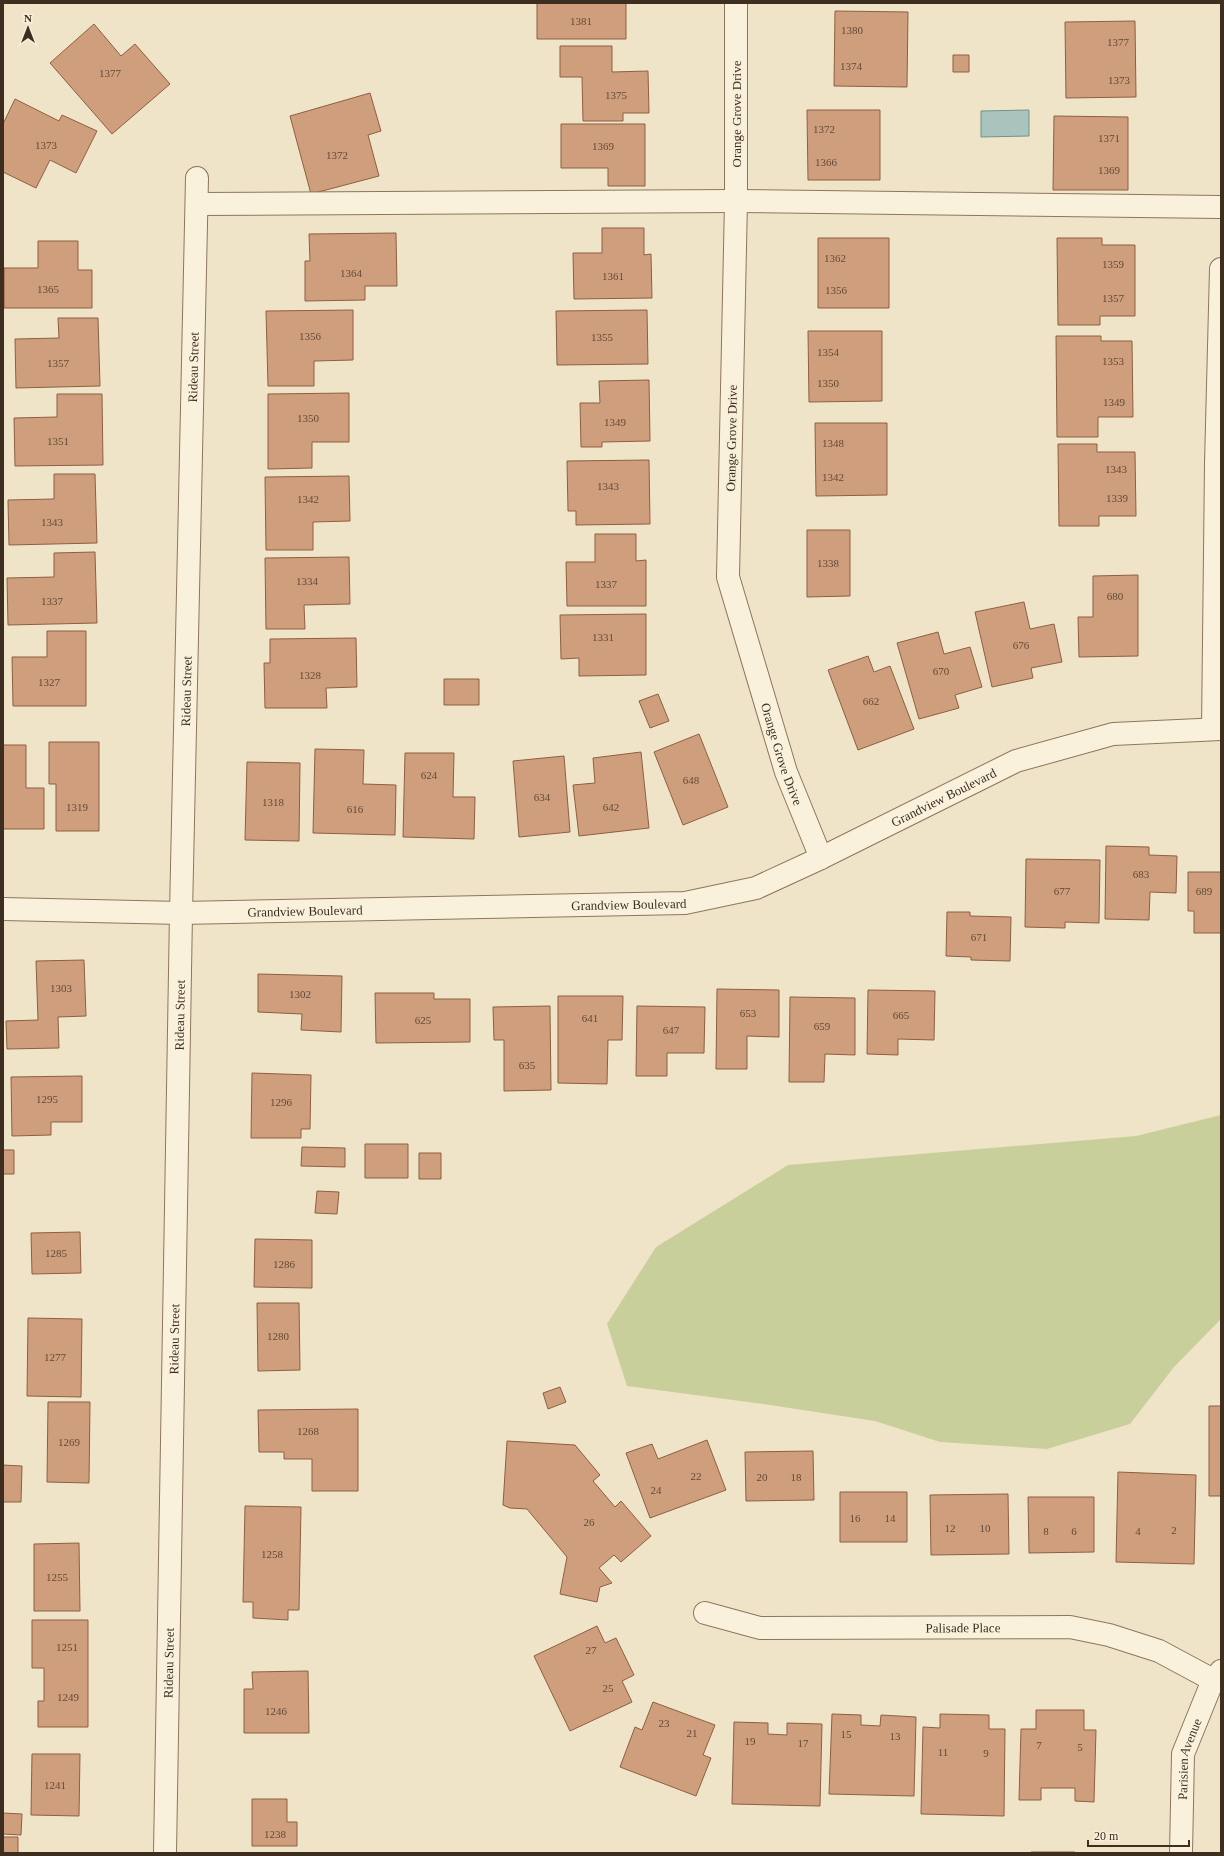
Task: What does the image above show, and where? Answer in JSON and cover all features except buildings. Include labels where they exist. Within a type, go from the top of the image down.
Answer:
[{"type":"street","name":"Orange Grove Drive","points":[[736,3],[736,201],[728,577],[786,772],[821,858]]},
{"type":"street","name":"Rideau Street","points":[[166,1853],[182,913],[197,178]]},
{"type":"street","points":[[196,204],[736,201],[1221,207]]},
{"type":"street","points":[[1217,729],[1216,464],[1221,268]]},
{"type":"street","name":"Grandview Boulevard","points":[[3,909],[182,913],[685,903],[756,888],[821,858],[1016,761],[1112,734],[1217,729]]},
{"type":"street","name":"Palisade Place","points":[[705,1613],[760,1628],[1070,1627],[1109,1635],[1159,1651],[1217,1675]]},
{"type":"street","name":"Parisien Avenue","points":[[1180,1853],[1183,1754],[1217,1675]]},
{"type":"green space","points":[[1221,1115],[1221,1319],[1174,1367],[1130,1424],[1047,1449],[940,1442],[875,1421],[627,1386],[607,1324],[656,1247],[788,1165],[1136,1136]]},
{"type":"water","points":[[1029,110],[1029,136],[981,137],[981,111]]}]
